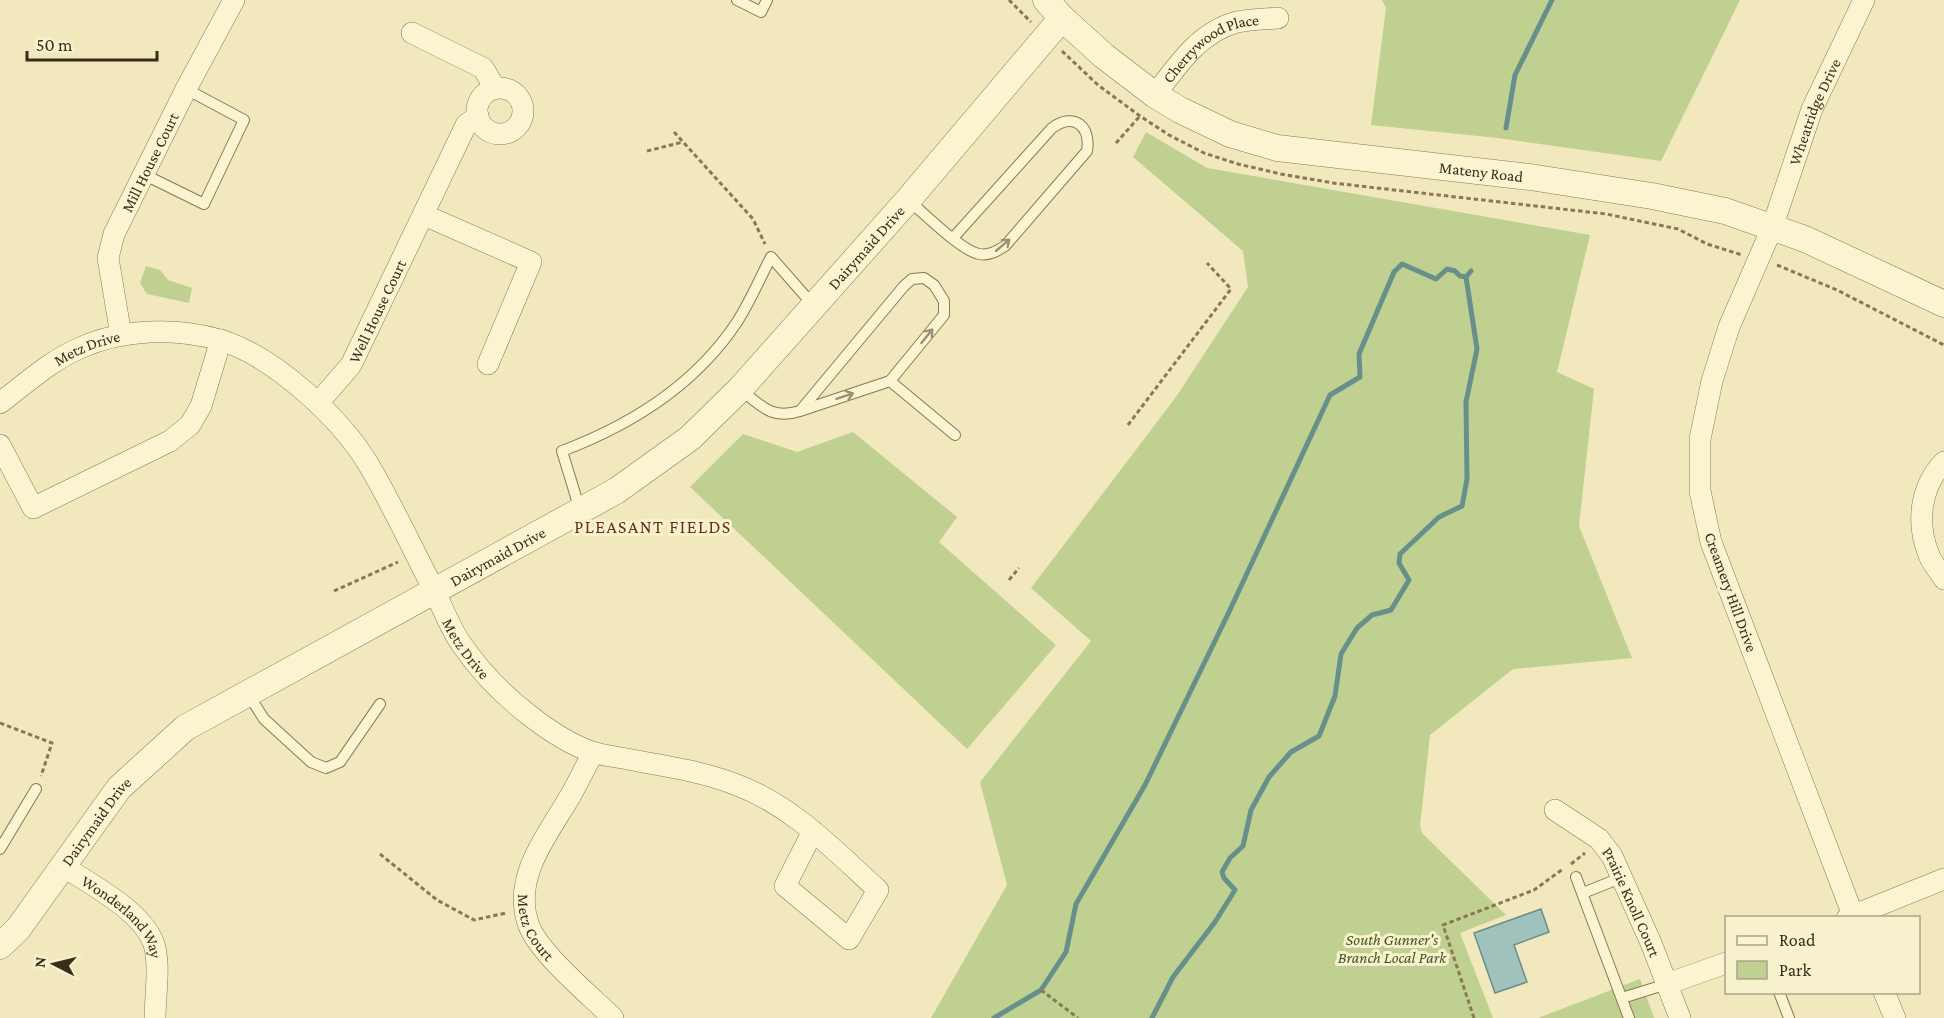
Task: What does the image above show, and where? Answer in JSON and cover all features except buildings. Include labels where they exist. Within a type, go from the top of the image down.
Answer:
[{"type":"street","name":"Mill House Court","points":[[121,335],[108,258],[114,234],[186,89],[234,0]]},
{"type":"street","name":"Wheatridge Drive","points":[[1772,228],[1812,109],[1864,0]]},
{"type":"street","name":"Mateny Road","points":[[1054,9],[1104,56],[1155,95],[1187,114],[1230,134],[1277,148],[1530,177],[1652,196],[1725,211],[1805,239],[1944,304]]},
{"type":"street","name":"Dairymaid Drive","points":[[0,946],[18,929],[119,788],[185,728],[616,491],[690,438],[740,389],[908,200],[1054,9]]},
{"type":"street","name":"Cherrywood Place","points":[[1155,95],[1184,57],[1213,32],[1236,22],[1278,18]]},
{"type":"street","points":[[412,33],[483,68],[495,88],[512,91],[519,97],[523,106],[520,123],[506,134],[496,134],[488,130],[481,124],[478,116]]},
{"type":"street","name":"Well House Court","points":[[318,403],[351,365],[466,125],[478,116],[477,107],[481,99],[495,88]]},
{"type":"street","points":[[424,214],[531,262],[488,364]]},
{"type":"street","name":"Creamery Hill Drive","points":[[1772,228],[1729,327],[1712,381],[1700,439],[1700,492],[1711,542],[1852,916]]},
{"type":"street","name":"Metz Drive","points":[[0,403],[55,362],[81,348],[121,335],[175,331],[221,340],[264,361],[318,403],[346,434],[369,466],[460,643],[496,688],[558,736],[593,753],[671,767],[735,784],[768,798],[801,819],[878,890],[849,939],[785,885],[813,831]]},
{"type":"street","points":[[0,445],[33,508],[170,441],[190,425],[201,406],[221,340]]},
{"type":"street","points":[[1944,462],[1933,474],[1924,495],[1921,515],[1923,537],[1930,557],[1944,579]]},
{"type":"street","name":"Metz Court","points":[[593,753],[572,794],[546,835],[528,872],[524,898],[528,924],[545,951],[614,1018]]},
{"type":"street","name":"Prairie Knoll Court","points":[[1555,810],[1601,842],[1612,856],[1623,877],[1680,1018]]},
{"type":"street","name":"Wonderland Way","points":[[63,866],[133,913],[148,930],[155,948],[155,1018]]},
{"type":"street","points":[[1854,916],[1944,879]]},
{"type":"street","points":[[1667,984],[1725,963]]},
{"type":"street","points":[[1884,994],[1894,1018]]},
{"type":"lane","points":[[737,0],[761,12],[767,0]]},
{"type":"lane","points":[[143,174],[204,204],[244,120],[186,89]]},
{"type":"lane","points":[[908,200],[952,238],[968,250],[981,255],[994,253],[1005,246],[1087,151],[1089,139],[1083,127],[1074,121],[1062,121],[1052,128],[952,238]]},
{"type":"lane","points":[[580,511],[562,451],[606,432],[674,391],[706,361],[737,321],[771,257],[814,306]]},
{"type":"lane","points":[[740,389],[763,408],[775,414],[789,414],[800,411],[890,381],[944,315],[944,301],[934,285],[924,278],[912,279],[894,296],[800,411]]},
{"type":"lane","points":[[890,381],[955,435]]},
{"type":"lane","points":[[247,694],[264,719],[311,762],[326,768],[340,762],[380,704]]},
{"type":"lane","points":[[0,849],[36,789]]},
{"type":"lane","points":[[1576,877],[1629,1018]]},
{"type":"lane","points":[[1583,893],[1623,877]]},
{"type":"lane","points":[[1622,998],[1667,984]]},
{"type":"lane","points":[[1779,994],[1790,1018]]},
{"type":"path","points":[[1116,143],[1140,116]]},
{"type":"path","points":[[674,132],[753,219],[771,257]]},
{"type":"path","points":[[647,151],[683,142]]},
{"type":"path","points":[[1128,425],[1231,289],[1207,263]]},
{"type":"path","points":[[334,591],[415,554]]},
{"type":"path","points":[[1010,579],[1019,568]]},
{"type":"path","points":[[0,723],[52,743],[36,789]]},
{"type":"path","points":[[1474,1018],[1443,925],[1534,891],[1601,842]]},
{"type":"path","points":[[380,854],[437,900],[474,920],[525,909]]},
{"type":"path","points":[[1041,990],[1078,1018]]},
{"type":"green space","points":[[1382,0],[1740,0],[1661,161],[1498,138],[1371,125],[1386,8]]},
{"type":"green space","name":"South Gunner's Branch Local Park","points":[[1146,132],[1207,168],[1590,235],[1557,372],[1594,389],[1579,526],[1632,658],[1513,669],[1430,735],[1420,826],[1422,833],[1506,915],[1460,933],[1493,1018],[931,1018],[1007,885],[980,782],[1091,641],[1031,588],[1176,397],[1248,287],[1243,251],[1133,157]]},
{"type":"green space","points":[[146,266],[160,270],[168,280],[192,288],[189,303],[147,294],[140,283]]},
{"type":"green space","points":[[853,432],[957,517],[939,542],[1056,645],[967,749],[690,487],[743,434],[797,452]]},
{"type":"green space","points":[[1640,979],[1654,1018],[1538,1018]]},
{"type":"water","points":[[1541,909],[1549,932],[1514,945],[1527,982],[1495,993],[1474,933]]},
{"type":"waterway","points":[[1506,128],[1515,75],[1552,0]]},
{"type":"waterway","points":[[994,1018],[1041,990],[1066,952],[1076,904],[1145,785],[1330,395],[1360,377],[1359,354],[1394,272],[1402,264],[1436,279],[1447,269],[1466,277]]},
{"type":"waterway","points":[[1152,1018],[1173,977],[1215,922],[1235,890],[1224,878],[1222,872],[1230,858],[1243,846],[1251,810],[1269,777],[1291,752],[1319,736],[1335,696],[1341,654],[1357,628],[1372,615],[1391,610],[1409,580],[1399,563],[1400,554],[1439,517],[1462,506],[1467,479],[1466,402],[1477,349],[1466,277],[1471,271]]},
{"type":"district","name":"PLEASANT FIELDS","points":[[653,527]]}]
